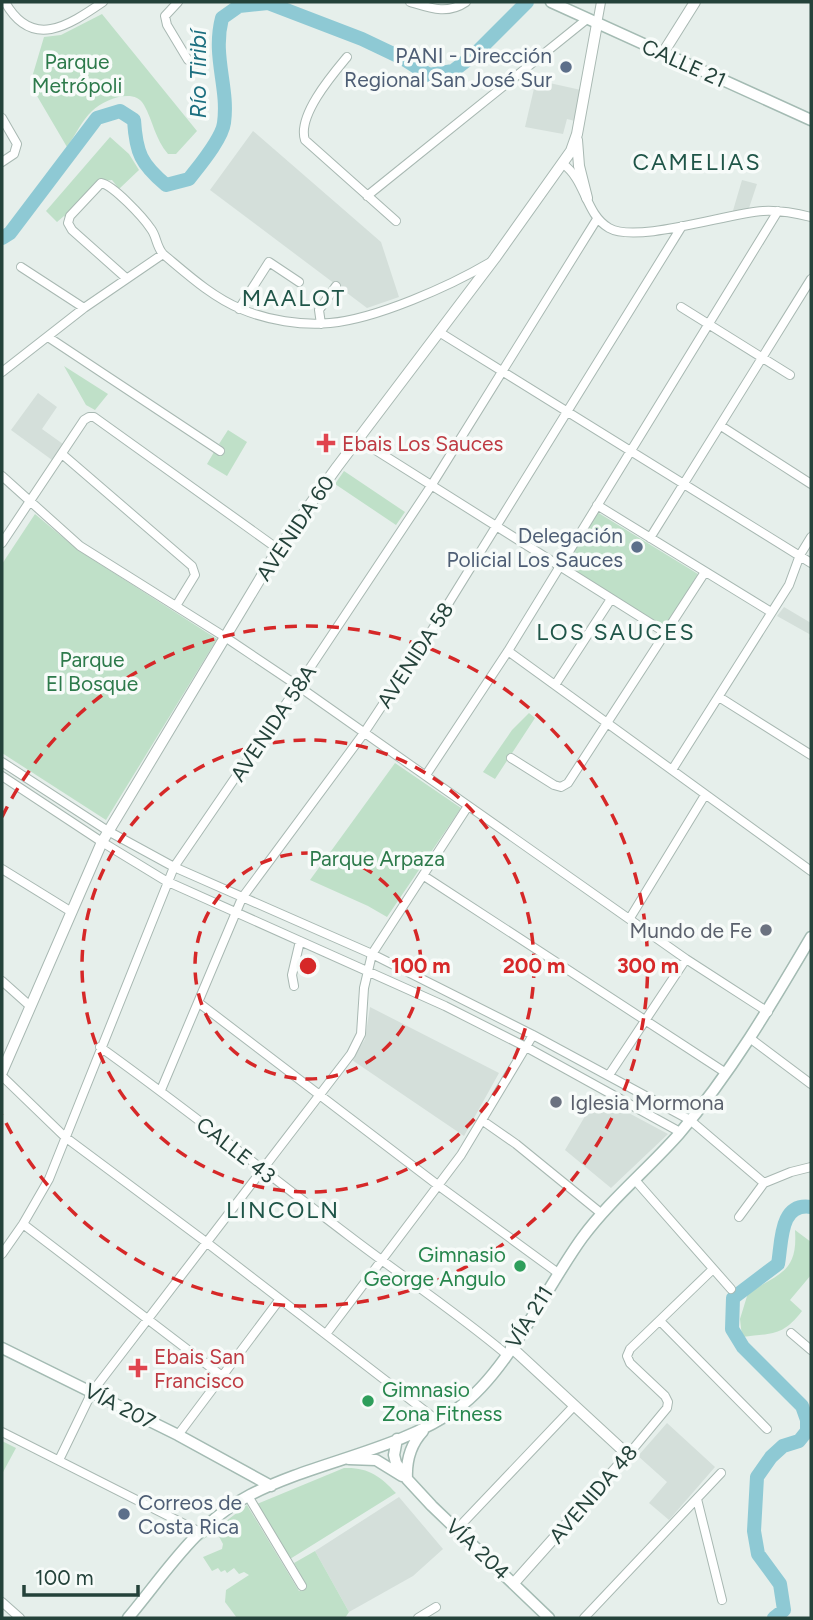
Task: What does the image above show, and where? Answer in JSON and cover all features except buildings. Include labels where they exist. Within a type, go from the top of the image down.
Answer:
[{"type":"main road","name":"CALLE 21","points":[[554,4],[811,120]]},
{"type":"main road","name":"VÍA 211","points":[[134,1616],[183,1549],[200,1532],[248,1496],[336,1460],[426,1428],[458,1408],[481,1388],[509,1351],[558,1273],[602,1214],[680,1132],[726,1073],[751,1039],[809,945]]},
{"type":"main road","name":"VÍA 207","points":[[2,1348],[178,1435],[271,1486]]},
{"type":"main road","points":[[407,1479],[407,1463],[412,1447],[426,1428]]},
{"type":"main road","name":"VÍA 204","points":[[397,1439],[394,1455],[407,1479],[549,1618]]},
{"type":"main road","points":[[336,1460],[376,1460],[407,1479]]},
{"type":"main road","name":"VÍA 207","points":[[237,1468],[286,1480]]},
{"type":"street","points":[[5,2],[19,22],[36,29],[53,29],[74,22],[103,2]]},
{"type":"street","points":[[178,2],[165,16],[167,25],[188,60]]},
{"type":"street","points":[[410,2],[456,8],[466,2]]},
{"type":"street","name":"AVENIDA 60","points":[[2,1074],[102,842],[278,549],[492,262],[573,147],[592,21],[601,2]]},
{"type":"street","points":[[663,53],[695,2]]},
{"type":"street","points":[[367,195],[592,21]]},
{"type":"street","points":[[347,57],[312,107],[303,133],[305,140],[396,221]]},
{"type":"street","points":[[2,118],[17,144],[14,154],[2,162]]},
{"type":"street","points":[[577,134],[579,166],[587,198]]},
{"type":"street","points":[[563,164],[576,177],[597,219],[622,233],[778,211],[811,217]]},
{"type":"street","points":[[127,278],[72,230],[68,223],[70,216],[101,183],[111,187],[151,228],[157,248],[163,254],[221,300],[256,315],[321,324],[355,318],[416,298],[492,262]]},
{"type":"street","points":[[426,775],[508,650],[778,211]]},
{"type":"street","name":"AVENIDA 58A","points":[[2,1254],[23,1224],[48,1179],[166,881],[174,867],[431,486],[597,219]]},
{"type":"street","name":"AVENIDA 58","points":[[161,1090],[242,898],[364,733],[432,631],[682,226]]},
{"type":"street","points":[[2,372],[84,308],[163,254]]},
{"type":"street","points":[[240,309],[269,262],[299,282]]},
{"type":"street","points":[[22,267],[84,308]]},
{"type":"street","points":[[650,538],[811,279]]},
{"type":"street","points":[[321,324],[319,310],[336,286]]},
{"type":"street","points":[[681,307],[790,375]]},
{"type":"street","points":[[439,332],[811,563]]},
{"type":"street","points":[[48,337],[220,451]]},
{"type":"street","points":[[2,543],[89,417],[94,417],[278,549]]},
{"type":"street","points":[[721,426],[811,484]]},
{"type":"street","points":[[358,439],[666,634]]},
{"type":"street","points":[[62,454],[192,566],[195,575],[176,606]]},
{"type":"street","points":[[2,476],[80,546],[298,686],[687,959],[768,1012]]},
{"type":"street","points":[[597,505],[771,612]]},
{"type":"street","points":[[672,770],[789,585],[800,555],[811,537]]},
{"type":"street","points":[[511,758],[554,785],[561,787],[568,783],[705,572]]},
{"type":"street","points":[[555,685],[611,599]]},
{"type":"street","points":[[508,650],[811,871]]},
{"type":"street","points":[[719,697],[811,755]]},
{"type":"street","points":[[2,762],[108,831],[174,867],[372,954],[610,1075],[690,1120],[764,1183]]},
{"type":"street","points":[[2,776],[166,881],[368,970],[526,1047],[680,1132]]},
{"type":"street","points":[[631,918],[705,795]]},
{"type":"street","points":[[59,1460],[92,1392],[357,1043],[361,1034],[372,954],[468,806]]},
{"type":"street","points":[[2,869],[70,912]]},
{"type":"street","points":[[424,876],[726,1073]]},
{"type":"street","points":[[295,986],[292,975],[300,941]]},
{"type":"street","points":[[610,1075],[687,959]]},
{"type":"street","points":[[2,981],[30,1006]]},
{"type":"street","points":[[199,1003],[319,1096],[558,1273]]},
{"type":"street","points":[[326,1334],[439,1186],[483,1121],[533,1035]]},
{"type":"street","points":[[751,1039],[811,1084]]},
{"type":"street","name":"CALLE 43","points":[[100,1047],[161,1090],[381,1261],[509,1351],[628,1454]]},
{"type":"street","points":[[2,1074],[65,1138],[206,1242],[438,1421]]},
{"type":"street","points":[[483,1121],[516,1143],[602,1214]]},
{"type":"street","points":[[739,1217],[764,1183],[811,1167]]},
{"type":"street","points":[[635,1180],[731,1289]]},
{"type":"street","points":[[23,1224],[222,1376]]},
{"type":"street","points":[[712,1270],[661,1322],[767,1429]]},
{"type":"street","points":[[178,1435],[280,1299]]},
{"type":"street","name":"AVENIDA 48","points":[[514,1583],[667,1408],[665,1396],[630,1363],[627,1356],[630,1349],[661,1322]]},
{"type":"street","points":[[791,1333],[811,1350]]},
{"type":"street","points":[[457,1529],[574,1406]]},
{"type":"street","points":[[2,1432],[200,1532]]},
{"type":"street","points":[[584,1618],[721,1472]]},
{"type":"street","points":[[248,1496],[302,1586]]},
{"type":"street","points":[[697,1499],[722,1600]]},
{"type":"street","points":[[2,1602],[20,1618]]},
{"type":"street","points":[[418,1618],[436,1607]]},
{"type":"shaded area","points":[[536,80],[581,90],[575,121],[567,119],[563,134],[525,127]]},
{"type":"shaded area","points":[[253,131],[381,242],[399,297],[367,308],[210,190]]},
{"type":"shaded area","points":[[742,180],[757,184],[748,211],[732,214]]},
{"type":"shaded area","points":[[38,393],[57,407],[42,429],[63,444],[52,460],[11,430]]},
{"type":"shaded area","points":[[784,607],[811,623],[811,635],[777,616]]},
{"type":"shaded area","points":[[370,1007],[499,1073],[464,1136],[352,1060],[365,1039]]},
{"type":"shaded area","points":[[597,1096],[668,1134],[611,1188],[565,1150]]},
{"type":"shaded area","points":[[667,1423],[715,1467],[669,1520],[649,1503],[667,1482],[638,1456]]},
{"type":"shaded area","points":[[399,1497],[443,1549],[413,1576],[349,1612],[315,1551]]},
{"type":"green space","name":"Parque Metrópoli","points":[[102,14],[197,131],[176,154],[168,154],[164,148],[144,105],[133,97],[126,96],[104,103],[92,111],[67,147],[30,84],[44,37],[61,35]]},
{"type":"green space","points":[[110,137],[129,154],[139,170],[119,189],[112,180],[104,181],[66,218],[64,216],[57,222],[46,211]]},
{"type":"green space","points":[[64,366],[108,394],[95,410],[86,405]]},
{"type":"green space","points":[[228,430],[247,442],[227,476],[207,464],[214,452],[220,456],[224,448],[219,444]]},
{"type":"green space","points":[[344,471],[405,512],[396,525],[335,484]]},
{"type":"green space","points":[[597,512],[698,574],[665,627],[564,564]]},
{"type":"green space","name":"Parque El Bosque","points":[[35,514],[78,550],[217,639],[106,820],[2,753],[2,564]]},
{"type":"green space","points":[[529,713],[535,718],[495,779],[483,772],[512,730]]},
{"type":"green space","name":"Parque Arpaza","points":[[395,763],[461,808],[387,917],[310,880]]},
{"type":"green space","points":[[795,1230],[811,1242],[811,1275],[790,1300],[802,1311],[782,1330],[742,1337],[740,1319],[748,1293],[785,1270],[793,1255]]},
{"type":"green space","points":[[2,1441],[16,1448],[2,1474]]},
{"type":"green space","points":[[344,1468],[360,1469],[373,1474],[396,1493],[290,1559],[257,1504]]},
{"type":"green space","points":[[247,1505],[299,1591],[307,1587],[294,1563],[315,1551],[349,1612],[345,1618],[237,1618],[225,1602],[226,1590],[249,1575],[244,1572],[239,1574],[234,1568],[227,1573],[218,1568],[212,1571],[203,1557],[222,1549],[223,1544],[216,1531],[199,1542]]},
{"type":"waterway","name":"Río Tiribí","points":[[2,238],[10,233],[97,118],[120,111],[134,120],[138,150],[151,171],[166,185],[189,179],[210,152],[224,123],[219,32],[222,18],[239,6],[268,3],[362,39],[404,59],[429,75],[453,71],[475,54],[527,2]]},
{"type":"waterway","points":[[774,1618],[784,1610],[780,1584],[758,1554],[754,1531],[757,1477],[771,1457],[783,1446],[799,1441],[807,1431],[807,1420],[802,1406],[743,1347],[732,1329],[733,1298],[778,1264],[782,1235],[788,1217],[801,1207],[811,1207]]},
{"type":"place","name":"PANI - Dirección Regional San José Sur","points":[[566,67]]},
{"type":"place","name":"Ebais Los Sauces","points":[[326,443]]},
{"type":"place","name":"Delegación Policial Los Sauces","points":[[637,547]]},
{"type":"place","name":"Mundo de Fe","points":[[766,930]]},
{"type":"place","name":"Iglesia Mormona","points":[[556,1102]]},
{"type":"place","name":"Gimnasio George Angulo","points":[[520,1266]]},
{"type":"place","name":"Ebais San Francisco","points":[[138,1368]]},
{"type":"place","name":"Gimnasio Zona Fitness","points":[[368,1401]]},
{"type":"place","name":"Correos de Costa Rica","points":[[124,1514]]},
{"type":"district","name":"CAMELIAS","points":[[697,162]]},
{"type":"district","name":"MAALOT","points":[[294,298]]},
{"type":"district","name":"LOS SAUCES","points":[[616,632]]},
{"type":"district","name":"LINCOLN","points":[[283,1210]]}]
